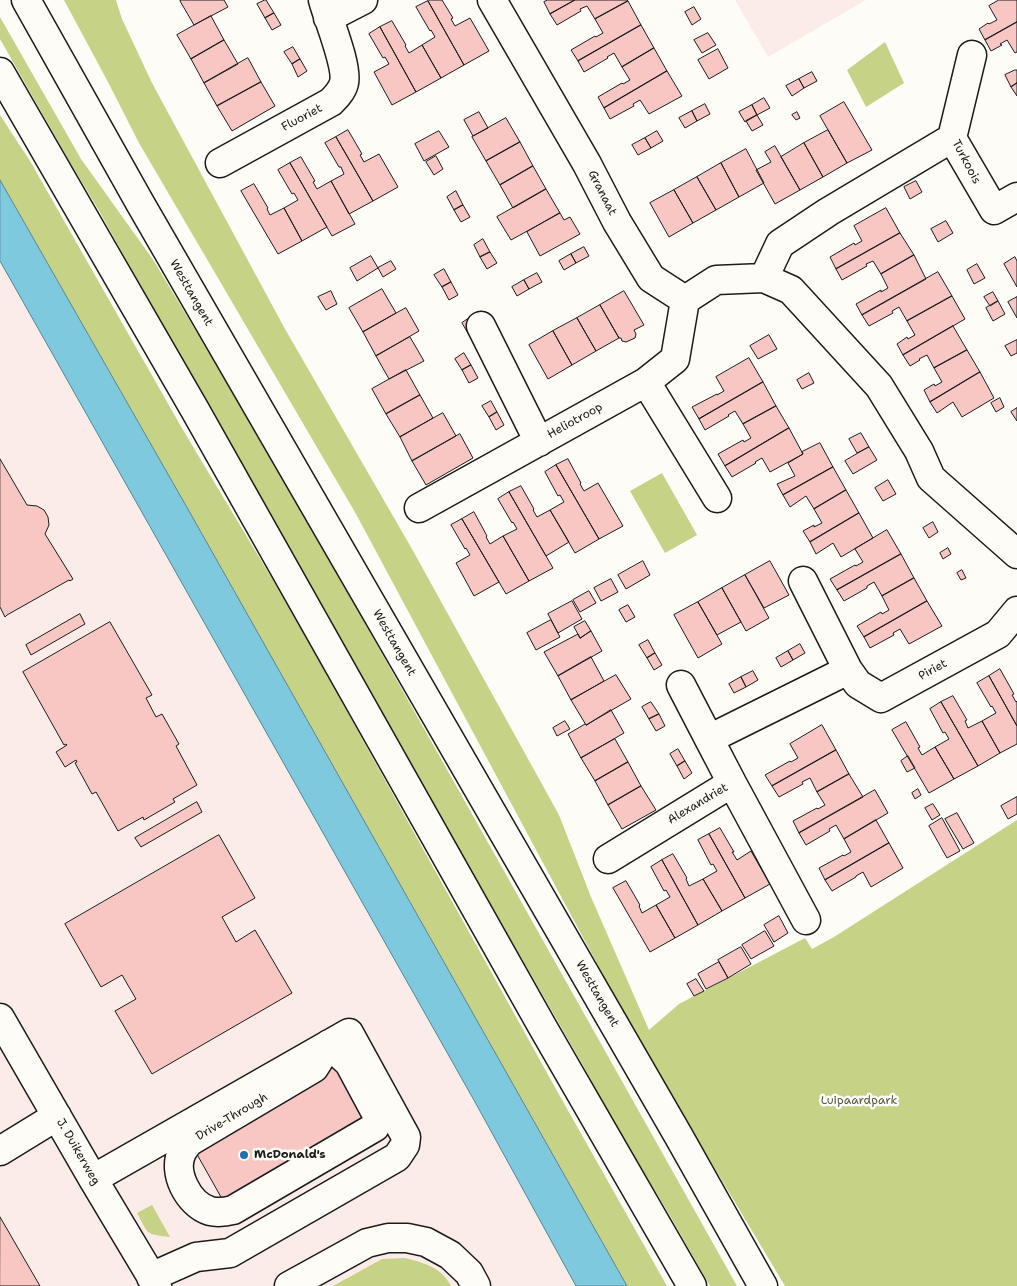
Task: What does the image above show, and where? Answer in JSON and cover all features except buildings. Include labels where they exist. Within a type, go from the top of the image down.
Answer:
[{"type":"street","name":"Westtangent","points":[[26,0],[144,211],[764,1286]]},
{"type":"street","name":"Fluoriet","points":[[220,163],[331,102],[339,93],[344,83],[342,58],[325,9],[363,0]]},
{"type":"street","name":"Granaat","points":[[492,0],[587,164],[617,222],[651,278],[685,300]]},
{"type":"street","name":"Turkoois","points":[[972,55],[952,138],[994,210],[1017,197]]},
{"type":"street","points":[[0,72],[195,410],[528,1002],[692,1286]]},
{"type":"street","points":[[764,278],[780,244],[828,212],[952,138]]},
{"type":"street","points":[[685,300],[716,280],[764,278],[791,290],[878,386],[919,451],[931,478],[1017,554]]},
{"type":"street","name":"Heliotroop","points":[[419,508],[646,382],[675,359],[685,300]]},
{"type":"street","points":[[481,326],[539,442]]},
{"type":"street","points":[[646,382],[717,498]]},
{"type":"street","name":"Piriet","points":[[803,581],[848,670],[858,684],[881,698],[998,634],[1017,611]]},
{"type":"street","points":[[710,739],[848,670]]},
{"type":"street","points":[[681,685],[732,783]]},
{"type":"street","name":"Alexandriet","points":[[608,859],[732,783],[806,920]]},
{"type":"street","name":"J. Duikerweg","points":[[0,1018],[154,1281]]},
{"type":"street","points":[[93,1179],[348,1033],[406,1137],[405,1145],[397,1157],[230,1252],[196,1257],[154,1281]]},
{"type":"street","name":"Drive-Through","points":[[329,1044],[349,1064],[378,1117],[375,1127],[233,1210],[222,1212],[209,1210],[198,1205],[190,1196],[180,1176],[179,1164],[182,1152],[189,1142],[314,1068],[329,1044]]},
{"type":"street","points":[[0,1151],[57,1116]]},
{"type":"street","points":[[289,1286],[367,1243],[388,1238],[407,1238],[426,1242],[450,1255],[469,1274],[476,1286]]},
{"type":"shaded area","points":[[735,0],[866,0],[768,57]]},
{"type":"shaded area","points":[[0,224],[597,1286],[0,1286]]},
{"type":"green space","name":"Luipaardpark","points":[[64,0],[116,0],[122,19],[152,83],[285,329],[412,549],[559,815],[591,897],[649,1030],[679,1004],[805,938],[812,949],[834,937],[1017,820],[1017,1286],[785,1286],[638,1040],[356,514],[139,143]]},
{"type":"green space","points":[[0,17],[81,159],[154,261],[276,465],[737,1286],[710,1286],[614,1122],[0,39]]},
{"type":"green space","points":[[885,42],[904,83],[866,107],[847,70]]},
{"type":"green space","points":[[0,115],[30,161],[183,430],[292,612],[667,1286],[627,1286],[0,180]]},
{"type":"green space","points":[[662,473],[697,535],[665,553],[630,491]]},
{"type":"green space","points":[[152,1205],[170,1237],[152,1234],[144,1226],[137,1213]]},
{"type":"green space","points":[[405,1258],[437,1270],[451,1286],[333,1286],[382,1259]]},
{"type":"water","points":[[0,180],[627,1286],[576,1286],[475,1102],[0,261]]},
{"type":"place","name":"McDonald's","points":[[244,1155]]}]
